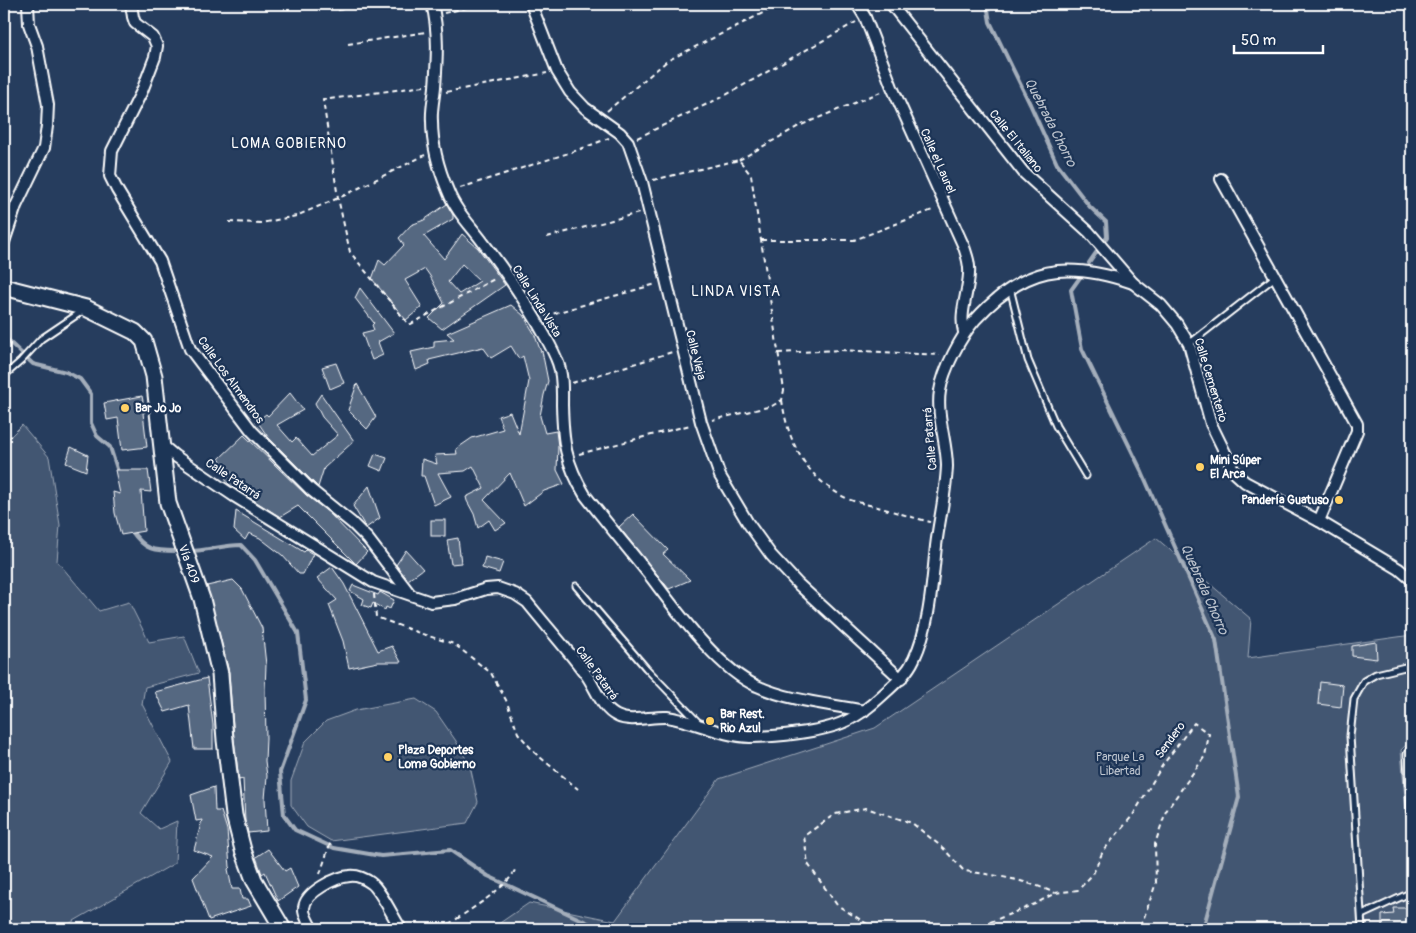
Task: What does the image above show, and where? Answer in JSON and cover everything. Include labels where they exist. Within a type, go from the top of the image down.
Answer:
[{"type":"street","points":[[4,242],[16,206],[44,148],[47,126],[46,95],[37,46],[29,24],[28,4]]},
{"type":"street","name":"Calle Los Almendros","points":[[131,4],[132,17],[135,23],[153,38],[157,46],[155,57],[142,91],[112,151],[110,176],[160,261],[190,349],[252,431],[311,490],[352,522],[368,539],[410,595]]},
{"type":"street","name":"Calle Linda Vista","points":[[432,4],[435,15],[437,44],[432,121],[436,149],[448,192],[456,207],[505,273],[536,319],[559,364],[562,386],[563,430],[567,457],[574,477],[585,495],[708,647],[732,671],[756,686],[783,696],[864,710]]},
{"type":"street","name":"Calle Vieja","points":[[531,4],[557,72],[570,92],[585,108],[620,133],[628,142],[642,182],[701,422],[720,476],[748,523],[772,555],[798,584],[900,679]]},
{"type":"street","name":"Calle el Laurel","points":[[857,4],[865,17],[892,87],[969,261],[970,273],[962,316],[964,332]]},
{"type":"street","name":"Calle El Italiano","points":[[891,4],[1024,174],[1090,233],[1133,283]]},
{"type":"street","points":[[1221,179],[1358,427],[1319,521]]},
{"type":"street","name":"Calle Patarrá","points":[[162,445],[234,496],[373,582],[430,602],[469,596],[486,589],[498,588],[507,590],[527,602],[587,676],[604,704],[618,717],[626,719],[668,718],[741,737],[765,737],[836,725],[864,710],[900,679],[913,662],[925,625],[946,475],[947,458],[939,392],[964,332],[987,307],[1010,287],[1046,272],[1087,270],[1108,274],[1133,283]]},
{"type":"street","name":"Calle Cementerio","points":[[1133,283],[1161,305],[1177,324],[1189,344],[1210,424],[1235,473],[1245,482],[1319,521],[1399,569],[1412,580]]},
{"type":"street","name":"Vía 409","points":[[4,287],[86,308],[136,332],[144,341],[154,376],[168,503],[202,599],[220,674],[234,816],[243,850],[254,880],[283,929]]},
{"type":"street","points":[[312,929],[303,909],[306,900],[314,891],[328,883],[350,876],[362,878],[374,885],[401,929]]},
{"type":"lane","points":[[1189,344],[1276,277]]},
{"type":"lane","points":[[1010,287],[1028,360],[1056,426],[1086,476]]},
{"type":"lane","points":[[4,376],[41,339],[86,308]]},
{"type":"lane","points":[[576,586],[646,668],[702,726]]},
{"type":"lane","points":[[1362,929],[1350,736],[1354,699],[1364,681],[1376,674],[1409,666],[1412,667]]},
{"type":"lane","points":[[1412,746],[1407,754],[1412,838]]},
{"type":"lane","points":[[1362,915],[1412,892]]},
{"type":"path","points":[[338,10],[371,4]]},
{"type":"path","points":[[435,15],[483,4]]},
{"type":"path","points":[[766,4],[768,11]]},
{"type":"path","points":[[600,118],[667,61],[781,4]]},
{"type":"path","points":[[628,142],[726,95],[865,17]]},
{"type":"path","points":[[348,44],[436,30]]},
{"type":"path","points":[[505,273],[409,325],[350,252],[338,198],[323,100],[434,90],[557,72]]},
{"type":"path","points":[[642,182],[739,160],[799,126],[892,87]]},
{"type":"path","points":[[448,192],[578,150],[620,133]]},
{"type":"path","points":[[229,222],[260,223],[296,216],[338,198],[436,149]]},
{"type":"path","points":[[739,160],[751,175],[784,390],[782,400],[784,414],[793,443],[805,465],[827,487],[849,500],[939,524]]},
{"type":"path","points":[[761,240],[854,240],[944,206]]},
{"type":"path","points":[[548,237],[649,210]]},
{"type":"path","points":[[536,319],[665,281]]},
{"type":"path","points":[[562,386],[682,349]]},
{"type":"path","points":[[778,353],[841,350],[953,356]]},
{"type":"path","points":[[567,457],[701,422],[772,406],[782,400]]},
{"type":"path","points":[[373,582],[376,617],[454,644],[491,673],[506,700],[518,733],[535,753],[578,788]]},
{"type":"path","name":"Sendero","points":[[973,929],[1036,904],[1055,893],[1078,890],[1093,874],[1103,851],[1134,815],[1162,766],[1194,722],[1209,734],[1205,756],[1166,811],[1155,844],[1156,883],[1140,929]]},
{"type":"path","points":[[875,929],[837,905],[808,864],[804,836],[835,814],[866,808],[912,823],[943,848],[964,871],[991,874],[1034,884],[1055,893]]},
{"type":"path","points":[[322,867],[331,841]]},
{"type":"path","points":[[441,929],[507,882],[515,870]]},
{"type":"path","points":[[527,929],[546,925],[572,929]]},
{"type":"green space","points":[[22,425],[49,457],[60,525],[57,561],[99,611],[129,602],[149,642],[184,636],[199,673],[145,687],[142,704],[172,762],[141,813],[159,829],[177,821],[175,863],[60,929],[4,929],[4,438],[9,438]]},
{"type":"green space","name":"Parque La Libertad","points":[[1156,538],[1251,619],[1248,658],[1412,635],[1412,739],[1401,750],[1412,887],[1412,929],[491,929],[529,903],[615,921],[719,779],[875,728]]},
{"type":"green space","points":[[416,699],[436,712],[470,766],[478,802],[467,823],[331,841],[307,827],[291,805],[291,781],[305,742],[326,721],[356,710]]},
{"type":"building","points":[[447,204],[453,219],[424,236],[444,259],[462,234],[478,248],[505,285],[442,329],[429,318],[444,303],[425,269],[405,280],[422,307],[406,320],[372,279],[379,260],[385,265],[404,245],[399,238],[411,225],[424,220]],"holes":[[[462,264],[480,281],[459,294],[448,282]]]},
{"type":"building","points":[[360,288],[394,333],[378,342],[383,355],[372,360],[362,333],[374,330],[372,325],[374,323],[355,298]]},
{"type":"building","points":[[511,305],[523,315],[542,351],[548,381],[540,416],[545,433],[556,431],[558,446],[557,470],[564,484],[544,491],[524,506],[510,473],[484,500],[506,523],[495,530],[489,520],[478,528],[474,514],[467,501],[466,497],[484,488],[473,466],[465,471],[438,473],[451,497],[434,505],[424,476],[421,476],[422,459],[437,464],[435,455],[457,454],[456,449],[472,438],[503,429],[498,416],[510,412],[519,434],[529,381],[523,356],[519,359],[511,346],[491,358],[483,347],[429,360],[430,364],[416,370],[411,352],[434,347],[434,341],[454,339],[447,333]]},
{"type":"building","points":[[336,363],[344,383],[330,389],[322,367]]},
{"type":"building","points":[[357,384],[376,417],[367,429],[348,410]]},
{"type":"building","points":[[290,393],[303,410],[277,425],[292,442],[296,438],[312,456],[338,435],[322,417],[315,403],[321,394],[354,441],[324,468],[318,487],[268,437],[257,421],[266,414],[268,416]]},
{"type":"building","points":[[142,396],[147,447],[122,450],[118,418],[107,420],[104,403]]},
{"type":"building","points":[[244,435],[306,495],[328,512],[367,552],[356,564],[298,506],[280,517],[230,485],[225,479],[232,473],[219,459]]},
{"type":"building","points":[[71,447],[88,455],[86,471],[66,463]]},
{"type":"building","points":[[375,454],[387,458],[382,471],[370,466]]},
{"type":"building","points":[[115,470],[148,470],[151,492],[141,491],[144,531],[121,535],[115,513],[113,492],[120,494]]},
{"type":"building","points":[[369,486],[380,518],[366,528],[353,506]]},
{"type":"building","points":[[236,511],[304,552],[306,550],[313,554],[303,574],[299,574],[282,555],[260,538],[249,533],[245,540],[234,530]]},
{"type":"building","points":[[633,514],[668,550],[663,554],[690,580],[669,589],[619,527]]},
{"type":"building","points":[[431,520],[445,520],[445,536],[431,536]]},
{"type":"building","points":[[458,538],[461,563],[451,564],[447,540]]},
{"type":"building","points":[[406,550],[423,569],[408,580],[396,565]]},
{"type":"building","points":[[485,557],[503,562],[499,573],[482,568]]},
{"type":"building","points":[[332,567],[344,584],[378,651],[392,646],[401,662],[378,662],[349,668],[343,641],[329,605],[337,600],[317,578]]},
{"type":"building","points":[[233,580],[242,589],[262,628],[266,665],[265,761],[267,776],[265,799],[267,831],[248,833],[245,821],[243,779],[239,780],[234,739],[229,672],[207,586]]},
{"type":"building","points":[[353,585],[378,595],[380,592],[394,600],[390,609],[386,607],[385,610],[373,603],[371,608],[362,605],[364,599],[350,591]]},
{"type":"building","points":[[1376,642],[1377,659],[1352,656],[1352,646]]},
{"type":"building","points":[[207,678],[213,725],[213,749],[194,749],[189,705],[165,712],[155,692]]},
{"type":"building","points":[[1320,682],[1343,685],[1341,707],[1318,704]]},
{"type":"building","points":[[214,787],[215,811],[221,811],[227,830],[230,867],[228,869],[232,889],[240,889],[242,899],[248,899],[251,906],[209,920],[193,878],[213,857],[194,850],[202,820],[196,821],[191,795]]},
{"type":"building","points":[[268,849],[285,871],[290,868],[298,887],[278,901],[265,872],[262,874],[256,857]]},
{"type":"building","points":[[1393,908],[1410,908],[1412,929],[1382,929],[1382,915],[1394,914]]},
{"type":"waterway","name":"Quebrada Chorro","points":[[987,4],[990,22],[1057,164],[1090,207],[1106,222],[1107,237],[1105,240]]},
{"type":"waterway","name":"Quebrada Chorro","points":[[1089,263],[1098,250]]},
{"type":"waterway","name":"Quebrada Chorro","points":[[1081,276],[1071,290],[1082,349],[1141,470],[1216,640],[1239,797],[1203,929]]},
{"type":"waterway","points":[[4,337],[33,364],[66,372],[80,379],[91,394],[91,423],[97,436],[110,447],[119,475]]},
{"type":"waterway","points":[[131,530],[141,543],[152,549],[180,551]]},
{"type":"waterway","points":[[190,551],[241,545],[255,560],[298,633],[306,700],[280,772],[284,815],[295,830],[334,848],[381,856],[450,850],[488,876],[601,929]]},
{"type":"place","name":"Bar Jo Jo","points":[[125,408]]},
{"type":"place","name":"Mini Súper El Arca","points":[[1200,467]]},
{"type":"place","name":"Pandería Guatuso","points":[[1339,500]]},
{"type":"place","name":"Bar Rest. Rio Azul","points":[[710,721]]},
{"type":"place","name":"Plaza Deportes Loma Gobierno","points":[[388,757]]},
{"type":"district","name":"LOMA GOBIERNO","points":[[289,143]]},
{"type":"district","name":"LINDA VISTA","points":[[736,291]]}]
